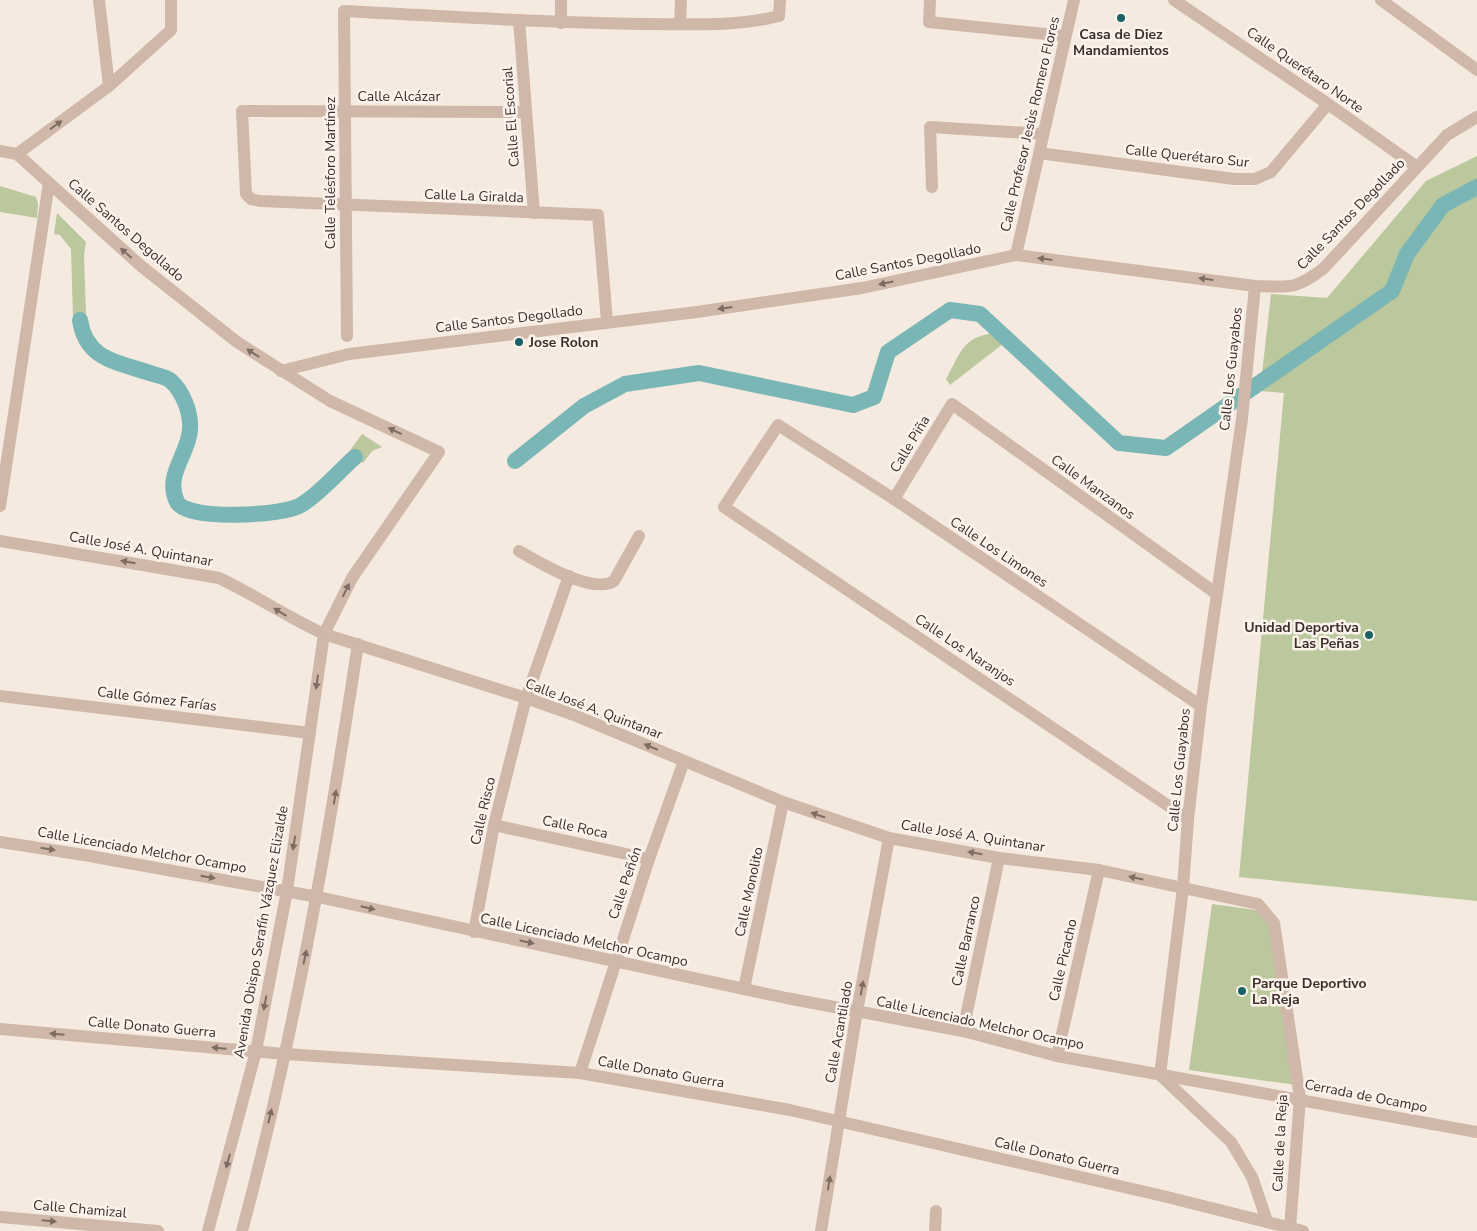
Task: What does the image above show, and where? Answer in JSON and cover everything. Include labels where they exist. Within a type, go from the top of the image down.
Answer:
[{"type":"street","points":[[99,0],[109,86]]},
{"type":"street","points":[[0,151],[17,154],[109,86],[171,30],[171,0]]},
{"type":"street","points":[[560,23],[562,0]]},
{"type":"street","points":[[680,0],[680,24]]},
{"type":"street","points":[[519,20],[560,23],[680,24],[744,22],[779,16],[780,0]]},
{"type":"street","points":[[930,0],[929,22],[1065,36]]},
{"type":"street","name":"Calle Profesor Jesùs Romero Flores","points":[[1016,255],[1074,0]]},
{"type":"street","name":"Calle Querétaro Norte","points":[[1174,0],[1328,104],[1417,167]]},
{"type":"street","points":[[1381,0],[1477,70]]},
{"type":"street","name":"Calle Telésforo Martínez","points":[[347,336],[344,206],[344,11],[519,20]]},
{"type":"street","name":"Calle El Escorial","points":[[519,20],[534,213]]},
{"type":"street","name":"Calle Querétaro Sur","points":[[1039,153],[1234,179],[1255,179],[1272,172],[1328,104]]},
{"type":"street","name":"Calle Alcázar","points":[[246,194],[242,111],[525,112]]},
{"type":"street","name":"Calle Santos Degollado","points":[[280,371],[349,354],[607,321],[696,312],[862,288],[1016,255],[1255,286],[1295,286],[1306,283],[1324,268],[1447,135],[1477,117]]},
{"type":"street","points":[[932,187],[930,128],[1043,134]]},
{"type":"street","name":"Calle Santos Degollado","points":[[17,154],[140,266],[237,342],[330,401],[440,452],[352,578],[324,634]]},
{"type":"street","points":[[0,506],[50,183]]},
{"type":"street","name":"Calle La Giralda","points":[[246,194],[251,199],[260,201],[598,216],[607,321]]},
{"type":"street","name":"Calle Los Guayabos","points":[[1160,1076],[1183,888],[1188,819],[1201,706],[1242,419],[1255,286]]},
{"type":"street","name":"Calle Piña","points":[[894,499],[952,404]]},
{"type":"street","name":"Calle Manzanos","points":[[952,404],[1217,594]]},
{"type":"street","name":"Calle Los Limones","points":[[724,507],[778,425],[894,499],[1201,706]]},
{"type":"street","name":"Calle Los Naranjos","points":[[724,507],[1188,819]]},
{"type":"street","points":[[519,551],[569,576],[598,585],[607,585],[614,581],[639,536]]},
{"type":"street","name":"Calle José A. Quintanar","points":[[0,541],[219,578],[249,592],[293,620],[324,634],[526,698],[783,802],[889,838],[999,858],[1099,870],[1183,888]]},
{"type":"street","name":"Calle Risco","points":[[474,932],[494,825],[526,698],[569,576]]},
{"type":"street","name":"Avenida Obispo Serafín Vázquez Elizalde","points":[[208,1231],[256,1051],[287,890],[324,634]]},
{"type":"street","points":[[242,1231],[285,1054],[318,897],[358,644]]},
{"type":"street","name":"Calle Gómez Farías","points":[[0,696],[310,733]]},
{"type":"street","name":"Calle Peñón","points":[[580,1073],[649,859],[684,761]]},
{"type":"street","name":"Calle Monolito","points":[[744,988],[783,802]]},
{"type":"street","name":"Calle Roca","points":[[494,825],[649,859]]},
{"type":"street","name":"Calle Acantilado","points":[[821,1231],[857,1012],[889,838]]},
{"type":"street","name":"Calle Licenciado Melchor Ocampo","points":[[0,842],[287,890],[474,932],[857,1012],[963,1032],[1057,1056],[1160,1076]]},
{"type":"street","name":"Calle Barranco","points":[[963,1032],[999,858]]},
{"type":"street","name":"Calle Picacho","points":[[1057,1056],[1099,870]]},
{"type":"street","name":"Calle de la Reja","points":[[1183,888],[1258,904],[1274,923],[1300,1098],[1296,1229]]},
{"type":"street","name":"Calle Donato Guerra","points":[[0,1029],[285,1054],[580,1073],[790,1110],[1296,1229]]},
{"type":"street","points":[[1160,1076],[1230,1142],[1252,1177],[1267,1221]]},
{"type":"street","name":"Cerrada de Ocampo","points":[[1160,1076],[1300,1098],[1477,1132]]},
{"type":"street","points":[[935,1231],[936,1211]]},
{"type":"street","name":"Calle Chamizal","points":[[0,1217],[158,1231]]},
{"type":"green space","name":"Unidad Deportiva Las Peñas","points":[[1477,156],[1477,901],[1239,877],[1284,393],[1260,391],[1271,294],[1327,298],[1426,181]]},
{"type":"green space","points":[[0,186],[36,197],[38,203],[37,218],[0,212]]},
{"type":"green space","points":[[57,213],[86,242],[84,255],[86,316],[73,317],[71,249],[60,235],[54,234]]},
{"type":"green space","points":[[1001,332],[1008,340],[950,385],[946,379],[956,359],[966,345],[971,340],[979,337]]},
{"type":"green space","points":[[362,434],[382,447],[372,451],[363,463],[349,452]]},
{"type":"green space","name":"Parque Deportivo La Reja","points":[[1212,904],[1270,912],[1303,1086],[1189,1070]]},
{"type":"waterway","points":[[515,461],[584,406],[625,384],[699,373],[853,405],[874,397],[888,352],[950,310],[980,314],[1119,443],[1166,448],[1392,291],[1407,254],[1443,205],[1477,187]]},
{"type":"waterway","points":[[80,320],[83,334],[97,352],[106,358],[167,378],[183,397],[188,409],[190,423],[189,438],[173,483],[177,502],[184,508],[198,512],[236,515],[291,509],[301,505],[315,495],[355,457]]},
{"type":"place","name":"Casa de Diez Mandamientos","points":[[1121,18]]},
{"type":"place","name":"Jose Rolon","points":[[519,342]]},
{"type":"place","name":"Unidad Deportiva Las Peñas","points":[[1369,635]]},
{"type":"place","name":"Parque Deportivo La Reja","points":[[1242,991]]}]
